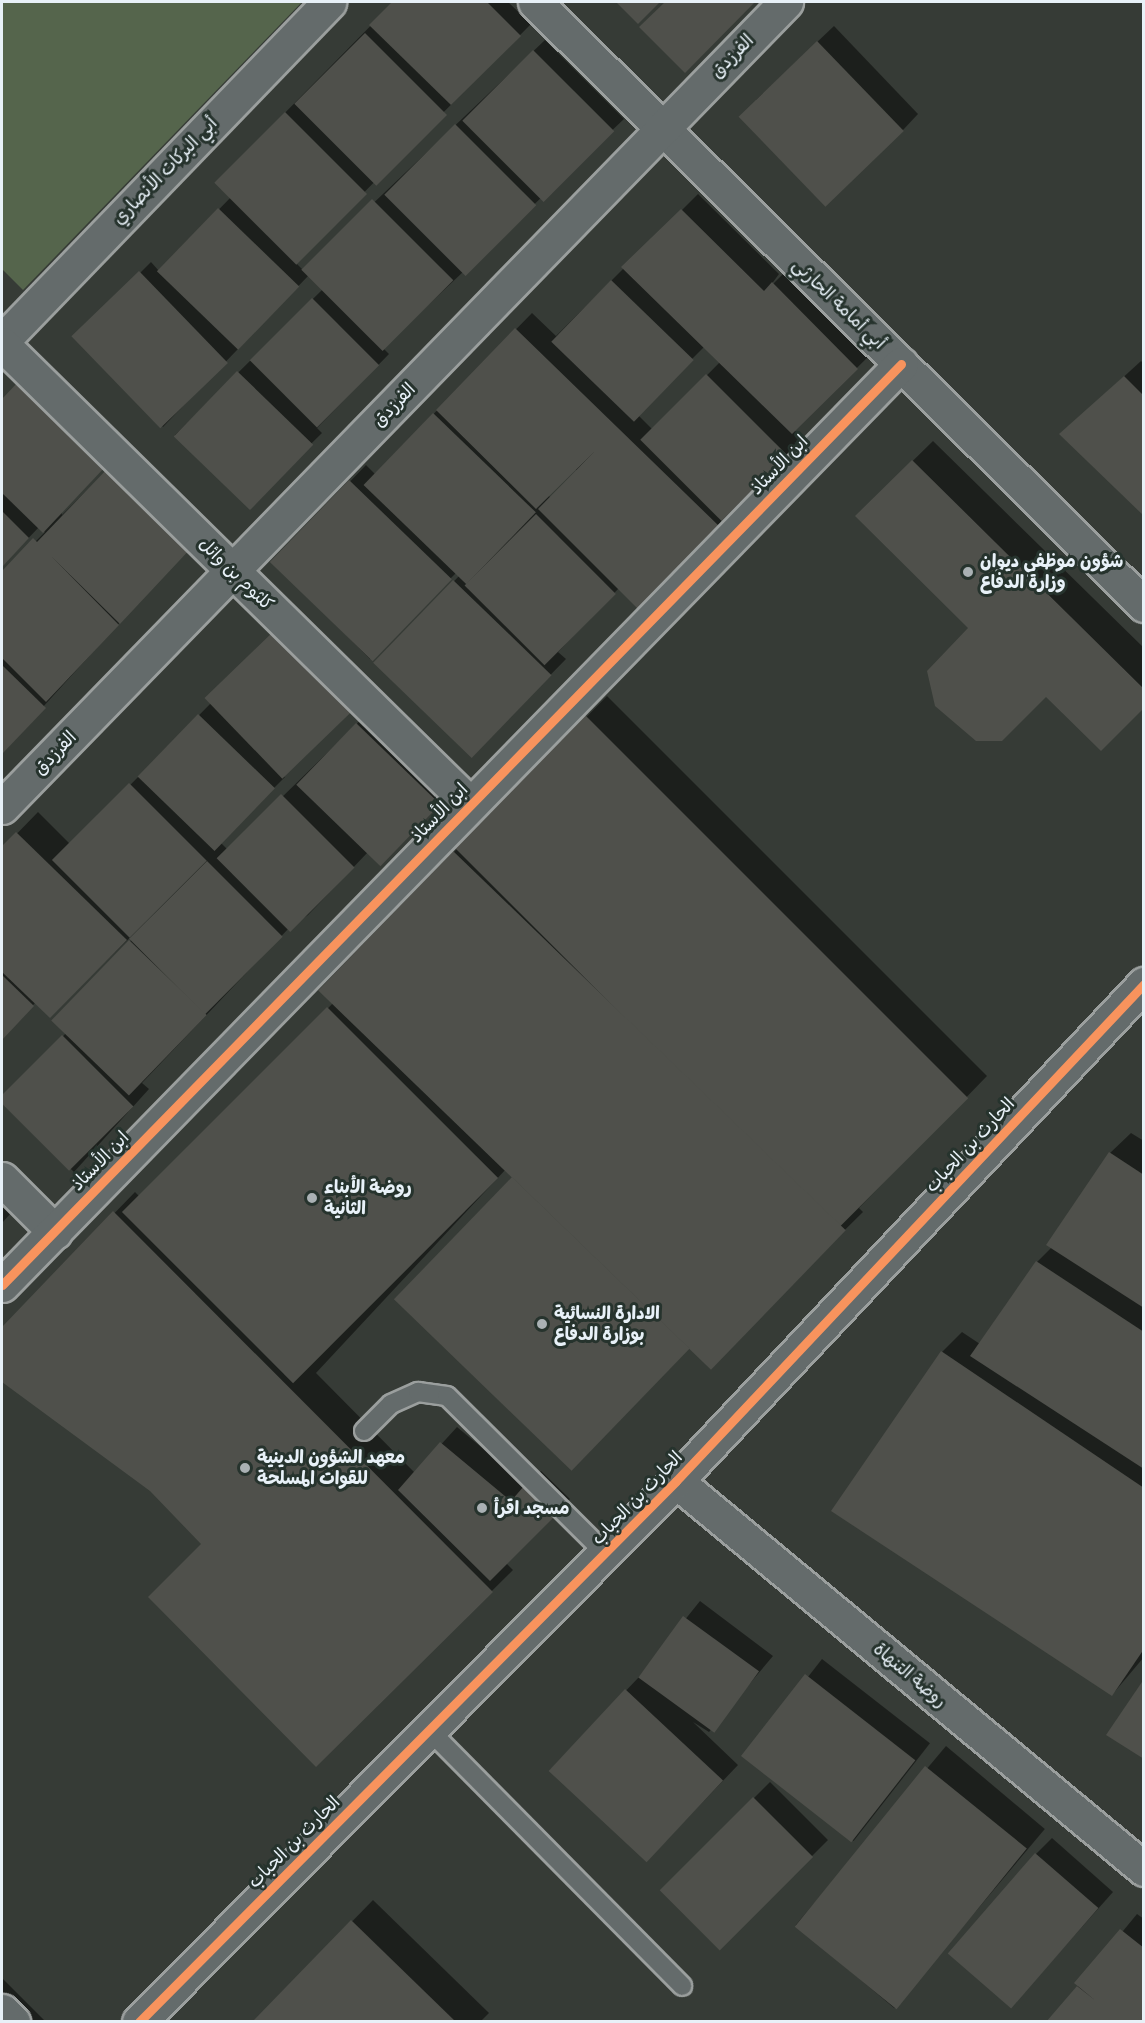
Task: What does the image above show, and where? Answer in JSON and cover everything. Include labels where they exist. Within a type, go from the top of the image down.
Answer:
[{"type":"street","name":"أبي البركات الأنصاري","points":[[2,343],[329,2]]},
{"type":"street","name":"أبي أمامة الحارثي","points":[[535,2],[660,129],[1143,605]]},
{"type":"street","name":"الفرزدق","points":[[2,807],[786,2]]},
{"type":"street","name":"كلثوم بن وائل","points":[[2,343],[470,804]]},
{"type":"street","name":"ابن الأستاذ","points":[[2,1285],[901,364]]},
{"type":"street","name":"الحارث بن الحباب","points":[[139,2022],[606,1554],[1143,984]]},
{"type":"street","points":[[2,1179],[55,1232]]},
{"type":"street","name":"روضة التنهاة","points":[[676,1481],[1143,1869]]},
{"type":"street","points":[[2,2011],[13,2022]]},
{"type":"lane","points":[[364,1431],[392,1404],[418,1392],[447,1396],[606,1554]]},
{"type":"lane","points":[[429,1730],[681,1986]]},
{"type":"green space","points":[[2,2],[302,2],[23,290],[2,269]]},
{"type":"building","points":[[392,2],[487,2],[521,36],[451,105],[369,25]]},
{"type":"building","points":[[616,2],[660,2],[638,24]]},
{"type":"building","points":[[665,2],[755,2],[685,73],[639,27]]},
{"type":"building","points":[[365,33],[447,115],[376,186],[294,104]]},
{"type":"building","points":[[817,41],[904,131],[825,207],[739,117]]},
{"type":"building","points":[[533,50],[614,131],[544,202],[462,121]]},
{"type":"building","points":[[285,112],[367,194],[296,265],[214,183]]},
{"type":"building","points":[[455,124],[536,205],[466,276],[384,195]]},
{"type":"building","points":[[372,199],[453,280],[383,351],[301,270]]},
{"type":"building","points":[[218,208],[299,286],[238,350],[157,271]]},
{"type":"building","points":[[681,209],[764,291],[772,282],[858,369],[792,434],[621,267]]},
{"type":"building","points":[[139,271],[228,363],[160,428],[71,336]]},
{"type":"building","points":[[611,280],[694,360],[634,422],[551,342]]},
{"type":"building","points":[[312,298],[379,365],[317,427],[250,360]]},
{"type":"building","points":[[515,328],[720,527],[638,609],[538,509],[595,451],[536,509],[436,410]]},
{"type":"building","points":[[237,371],[313,445],[250,510],[174,436]]},
{"type":"building","points":[[706,374],[787,455],[722,521],[640,440]]},
{"type":"building","points":[[1124,376],[1144,396],[1144,516],[1059,434]]},
{"type":"building","points":[[18,382],[105,467],[43,533],[2,493],[2,399]]},
{"type":"building","points":[[433,413],[536,512],[466,584],[364,485]]},
{"type":"building","name":"شؤون موظفي ديوان وزارة الدفاع","points":[[912,460],[1144,689],[1144,708],[1101,751],[1046,697],[1002,741],[976,741],[935,706],[927,671],[968,628],[855,516]]},
{"type":"building","points":[[109,467],[193,546],[120,624],[51,556],[119,625],[46,702],[2,658],[2,571],[33,538],[37,542]]},
{"type":"building","points":[[349,480],[452,579],[373,661],[270,562]]},
{"type":"building","points":[[2,511],[29,538],[2,567]]},
{"type":"building","points":[[536,514],[616,594],[544,665],[465,585]]},
{"type":"building","points":[[453,580],[552,675],[472,758],[373,663]]},
{"type":"building","points":[[275,630],[353,711],[282,779],[205,698]]},
{"type":"building","points":[[2,665],[46,708],[2,754]]},
{"type":"building","points":[[198,714],[275,788],[215,851],[138,777]]},
{"type":"building","points":[[585,715],[968,1098],[837,1230],[453,847]]},
{"type":"building","points":[[356,723],[440,804],[380,866],[296,785]]},
{"type":"building","points":[[129,783],[207,861],[130,938],[52,860]]},
{"type":"building","points":[[281,794],[355,868],[290,932],[217,858]]},
{"type":"building","points":[[16,832],[127,940],[50,1018],[2,972],[2,846]]},
{"type":"building","points":[[453,851],[846,1230],[711,1370],[318,991]]},
{"type":"building","points":[[207,861],[283,937],[205,1014],[129,939]]},
{"type":"building","points":[[129,940],[207,1015],[129,1096],[51,1021]]},
{"type":"building","points":[[2,975],[34,1006],[2,1040]]},
{"type":"building","name":"روضة الأبناء الثانية","points":[[327,1007],[498,1178],[293,1383],[122,1212]]},
{"type":"building","points":[[62,1035],[133,1106],[69,1171],[2,1104],[2,1095]]},
{"type":"building","points":[[1109,1152],[1144,1175],[1144,1308],[1046,1245]]},
{"type":"building","name":"الادارة النسائية بوزارة الدفاع","points":[[512,1177],[690,1349],[572,1471],[394,1299]]},
{"type":"building","name":"معهد الشؤون الدينية للقوات المسلحة","points":[[113,1211],[493,1592],[316,1767],[148,1597],[201,1544],[150,1491],[2,1382],[2,1327]]},
{"type":"building","points":[[1036,1261],[1144,1332],[1144,1469],[970,1356]]},
{"type":"building","points":[[941,1351],[1144,1488],[1144,1649],[1112,1696],[831,1511]]},
{"type":"building","name":"مسجد اقرأ","points":[[440,1442],[511,1501],[524,1486],[555,1516],[490,1581],[398,1490]]},
{"type":"building","points":[[683,1616],[759,1671],[714,1733],[638,1677]]},
{"type":"building","points":[[805,1674],[915,1760],[851,1842],[741,1756]]},
{"type":"building","points":[[1144,1679],[1144,1759],[1106,1735]]},
{"type":"building","points":[[625,1689],[723,1780],[647,1862],[549,1771]]},
{"type":"building","points":[[925,1766],[1027,1848],[897,2009],[795,1927]]},
{"type":"building","points":[[753,1797],[813,1857],[720,1950],[660,1890]]},
{"type":"building","points":[[1035,1853],[1098,1908],[1011,2008],[948,1953]]},
{"type":"building","points":[[351,1920],[456,2022],[252,2022]]},
{"type":"building","points":[[1120,1929],[1144,1948],[1144,2022],[1046,2022],[1077,1986],[1096,2001],[1074,1983]]},
{"type":"cycle path","points":[[2,1285],[901,364]]},
{"type":"cycle path","points":[[139,2022],[676,1481],[1144,984]]},
{"type":"place","name":"شؤون موظفي ديوان وزارة الدفاع","points":[[968,572]]},
{"type":"place","name":"روضة الأبناء الثانية","points":[[312,1198]]},
{"type":"place","name":"الادارة النسائية بوزارة الدفاع","points":[[542,1324]]},
{"type":"place","name":"معهد الشؤون الدينية للقوات المسلحة","points":[[245,1468]]},
{"type":"place","name":"مسجد اقرأ","points":[[482,1508]]}]
